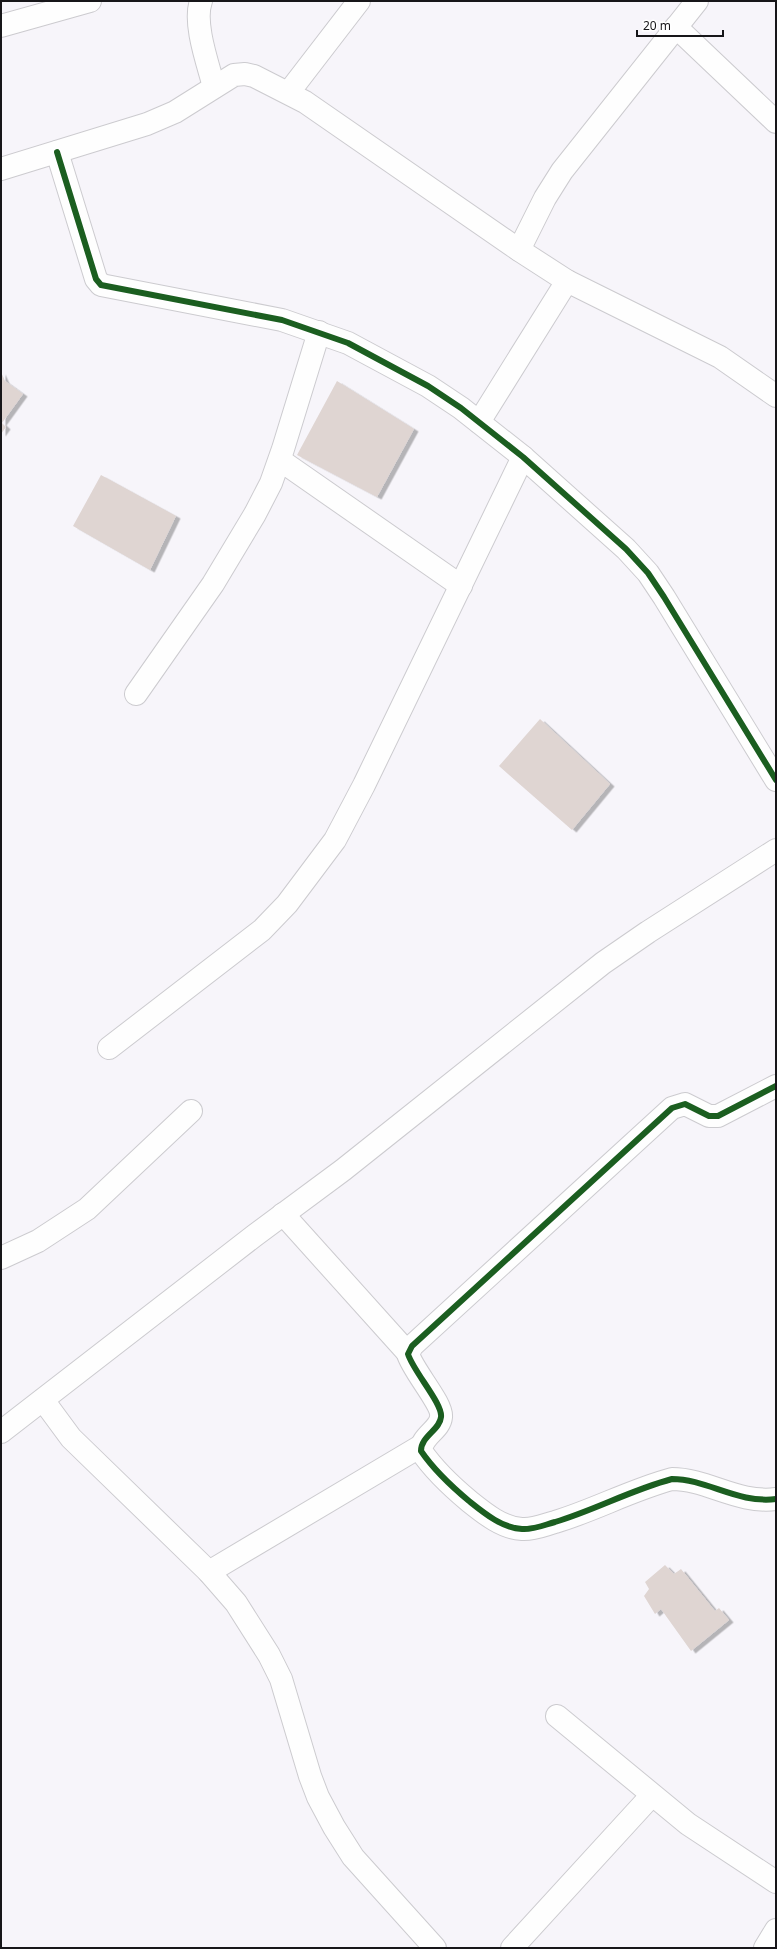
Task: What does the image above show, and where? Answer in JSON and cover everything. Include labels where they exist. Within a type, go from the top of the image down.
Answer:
[{"type":"street","points":[[1,26],[90,1]]},
{"type":"street","points":[[289,92],[359,1]]},
{"type":"street","points":[[519,250],[545,198],[562,171],[697,1]]},
{"type":"street","points":[[197,4],[202,40],[214,87]]},
{"type":"street","points":[[676,27],[776,122]]},
{"type":"street","points":[[1,169],[147,124],[175,112],[234,75],[245,74],[254,76],[289,92],[519,250],[567,281],[720,357],[776,396]]},
{"type":"street","points":[[57,152],[96,279],[101,285],[282,320],[348,343],[428,386],[479,422],[523,457],[626,549],[648,573],[776,780]]},
{"type":"street","points":[[479,422],[567,281]]},
{"type":"street","points":[[136,694],[213,584],[255,514],[271,483],[280,460],[319,332]]},
{"type":"street","points":[[109,1048],[262,930],[291,899],[334,840],[364,785],[523,457]]},
{"type":"street","points":[[280,460],[461,586]]},
{"type":"street","points":[[1,1432],[283,1214],[343,1170],[603,963],[648,932],[776,850]]},
{"type":"street","points":[[408,1353],[412,1346],[672,1108],[684,1104],[709,1116],[718,1116],[776,1086]]},
{"type":"street","points":[[1,1258],[38,1241],[87,1209],[190,1111]]},
{"type":"street","points":[[209,1572],[421,1446],[441,1421],[441,1409],[410,1362],[408,1353],[283,1214]]},
{"type":"street","points":[[43,1400],[71,1438],[209,1572],[236,1603],[270,1655],[281,1679],[310,1776],[318,1797],[334,1827],[353,1857],[435,1948]]},
{"type":"street","points":[[421,1446],[421,1450],[440,1474],[463,1497],[502,1524],[522,1529],[534,1528],[581,1514],[672,1479],[683,1479],[744,1498],[767,1500],[776,1499]]},
{"type":"street","points":[[557,1716],[688,1824],[776,1882]]},
{"type":"street","points":[[512,1948],[652,1795]]},
{"type":"street","points":[[765,1948],[776,1930]]},
{"type":"building","points":[[1,372],[5,381],[23,394],[2,423],[6,427],[1,434]]},
{"type":"building","points":[[337,381],[414,429],[377,497],[297,455]]},
{"type":"building","points":[[101,475],[176,516],[150,570],[73,526]]},
{"type":"building","points":[[540,719],[610,784],[572,830],[499,766]]},
{"type":"building","points":[[665,1565],[674,1574],[681,1569],[715,1611],[719,1608],[729,1620],[691,1651],[661,1609],[655,1614],[644,1596],[649,1589],[645,1582]]},
{"type":"cycle path","points":[[57,152],[96,279],[101,285],[282,320],[348,343],[428,386],[461,408],[523,457],[626,549],[648,573],[776,780]]},
{"type":"cycle path","points":[[776,1086],[718,1116],[709,1116],[685,1104],[672,1108],[412,1346],[408,1354],[433,1396],[440,1411],[441,1417],[440,1422],[424,1441],[421,1451],[449,1484],[487,1515],[507,1526],[522,1529],[538,1527],[584,1512],[672,1479],[698,1483],[749,1498],[762,1500],[776,1499]]}]
